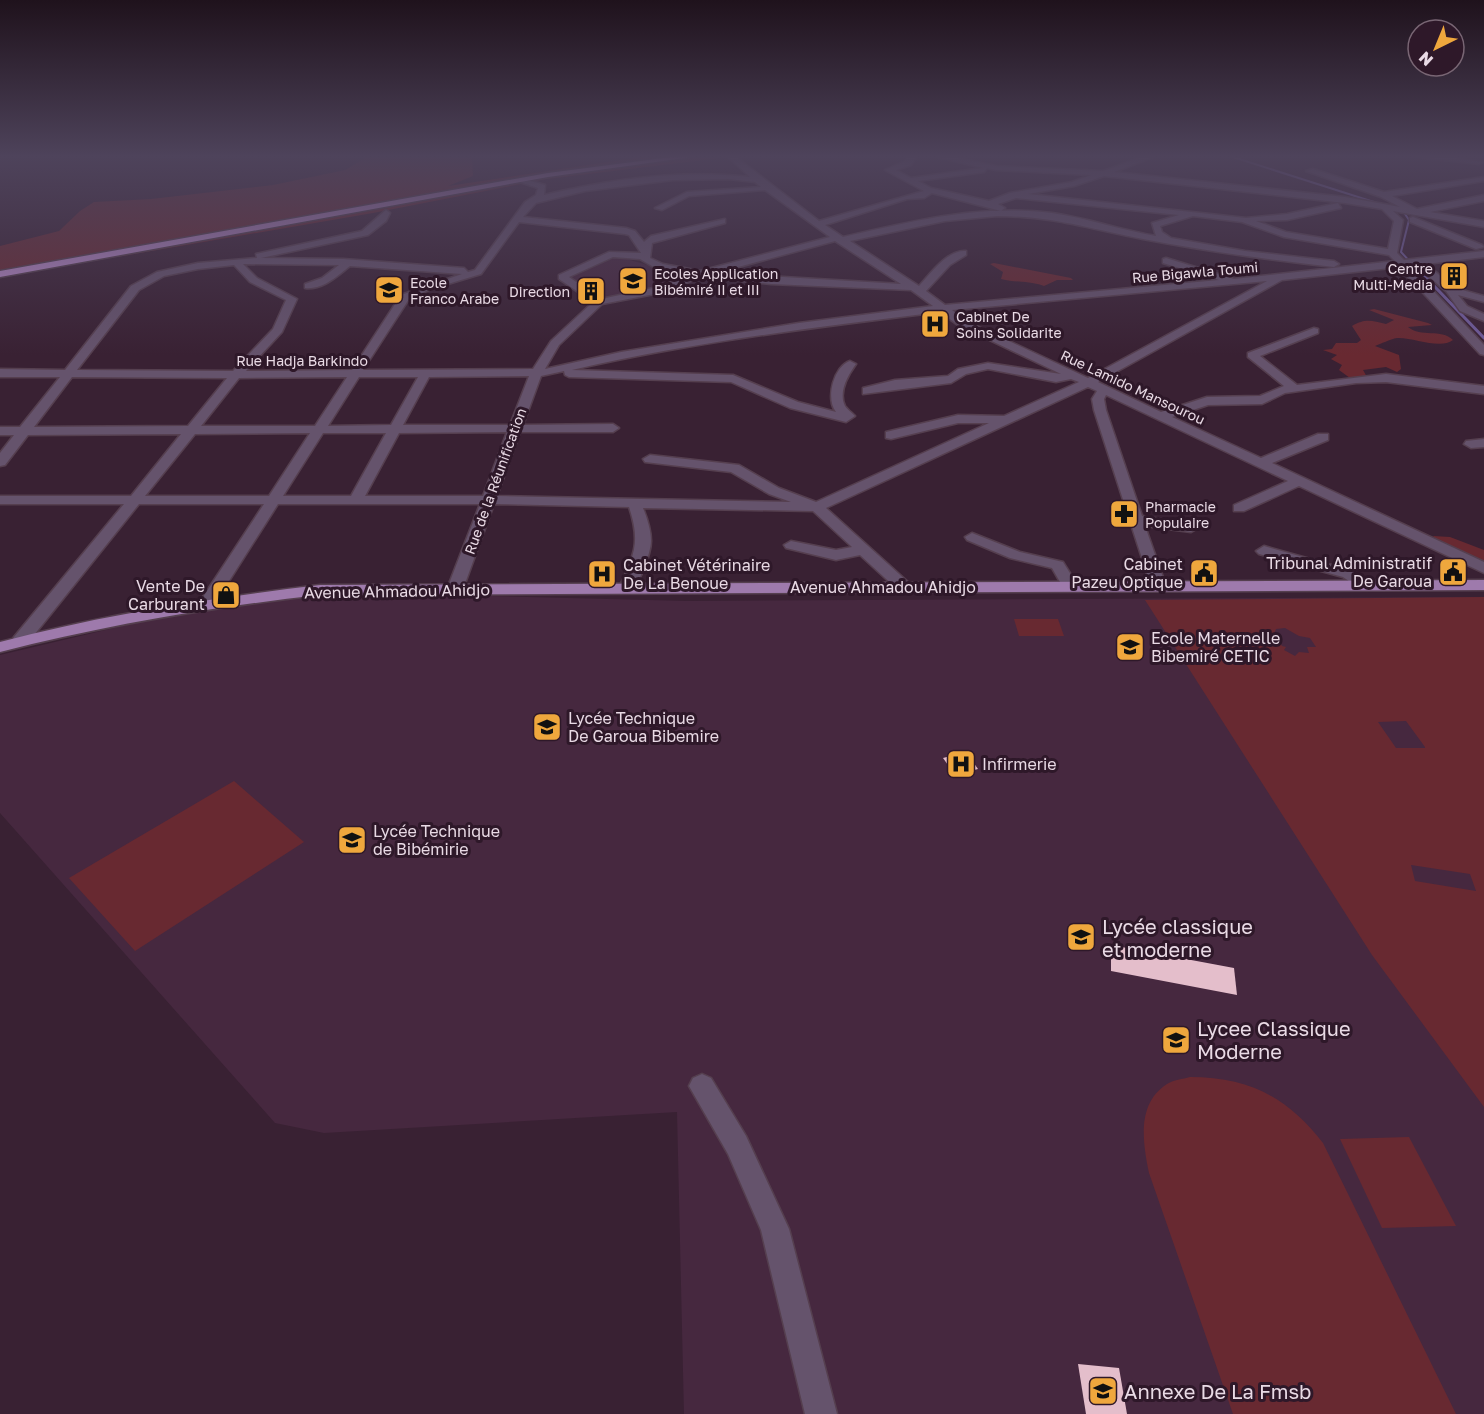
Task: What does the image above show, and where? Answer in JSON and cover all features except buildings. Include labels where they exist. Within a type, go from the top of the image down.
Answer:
[{"type":"highway","points":[[0,272],[269,223]]},
{"type":"highway","points":[[0,272],[279,223]]},
{"type":"main road","name":"Avenue Ahmadou Ahidjo","points":[[0,647],[207,603],[320,590],[1484,585]]},
{"type":"street","points":[[240,263],[285,249],[365,233],[378,223]]},
{"type":"street","points":[[207,603],[271,501],[319,431],[353,374],[408,295],[478,272],[514,223]]},
{"type":"street","points":[[553,223],[632,233],[646,254]]},
{"type":"street","points":[[714,223],[654,238],[648,242],[647,262],[697,276],[917,289],[963,253]]},
{"type":"street","name":"Rue Lamido Mansourou","points":[[813,223],[917,289],[962,323],[1484,568]]},
{"type":"street","points":[[816,225],[822,223]]},
{"type":"street","points":[[646,254],[612,254],[562,277],[599,302],[661,290],[697,276],[914,223]]},
{"type":"street","points":[[1086,223],[1168,240],[1353,269]]},
{"type":"street","points":[[1161,223],[1155,225],[1158,233],[1168,240]]},
{"type":"street","points":[[1253,223],[1284,234],[1392,253],[1484,352]]},
{"type":"street","points":[[1392,253],[1397,223]]},
{"type":"street","points":[[1420,223],[1481,250]]},
{"type":"street","name":"Rue Bigawla Toumi","points":[[541,373],[621,355],[799,326],[944,308],[1283,277],[1416,262],[1481,250]]},
{"type":"street","points":[[1166,261],[1211,273],[1232,282]]},
{"type":"street","points":[[1416,262],[1451,290],[1484,299]]},
{"type":"street","points":[[0,462],[81,356],[141,283],[178,270],[240,263],[346,264],[478,272]]},
{"type":"street","points":[[20,641],[193,431],[236,375],[278,330],[292,301],[256,281],[240,269],[240,263]]},
{"type":"street","points":[[309,286],[326,280],[346,264]]},
{"type":"street","points":[[0,500],[134,502],[489,500],[817,507],[1089,382],[1283,277]]},
{"type":"street","points":[[1451,290],[1453,300],[1462,309],[1484,318]]},
{"type":"street","name":"Rue de la Réunification","points":[[455,589],[489,500],[513,428],[555,343],[599,302]]},
{"type":"street","points":[[1295,389],[1252,356],[1314,331]]},
{"type":"street","points":[[541,373],[733,379],[794,405],[846,418],[849,416],[838,408],[836,393],[837,383],[850,364]]},
{"type":"street","points":[[867,391],[895,384],[951,380],[962,371],[988,366],[1056,378],[1071,375]]},
{"type":"street","name":"Rue Hadja Barkindo","points":[[0,373],[236,375],[541,373]]},
{"type":"street","points":[[356,500],[425,374]]},
{"type":"street","points":[[1161,416],[1191,405],[1222,399],[1262,400],[1282,390],[1374,378],[1484,390]]},
{"type":"street","points":[[1104,389],[1098,399],[1100,410],[1158,586]]},
{"type":"street","points":[[891,435],[958,419],[1009,420]]},
{"type":"street","points":[[0,430],[319,431],[613,428]]},
{"type":"street","points":[[1262,463],[1323,437]]},
{"type":"street","points":[[650,459],[707,467],[734,468],[774,491],[817,507],[903,586]]},
{"type":"street","points":[[1239,508],[1299,481]]},
{"type":"street","points":[[627,588],[646,543],[646,533],[635,504]]},
{"type":"street","points":[[1137,520],[1191,528]]},
{"type":"street","points":[[972,537],[1015,555],[1050,563],[1063,569],[1070,586]]},
{"type":"street","points":[[791,545],[836,555],[862,550]]},
{"type":"street","points":[[1050,547],[1050,563]]},
{"type":"street","points":[[1264,551],[1348,574],[1365,585]]},
{"type":"street","points":[[702,1086],[737,1145],[775,1229],[821,1414]]},
{"type":"shaded area","points":[[67,223],[315,223],[0,277],[0,246],[59,231]]},
{"type":"shaded area","points":[[616,256],[689,277],[660,289],[611,299],[593,299],[564,280]]},
{"type":"shaded area","points":[[990,264],[1073,280],[1057,280],[1044,286],[1001,279],[1003,272]]},
{"type":"shaded area","points":[[1374,309],[1428,323],[1432,325],[1408,327],[1419,332],[1443,334],[1453,340],[1441,344],[1403,338],[1389,340],[1375,346],[1399,355],[1401,369],[1397,372],[1386,367],[1363,370],[1367,377],[1350,378],[1339,370],[1342,365],[1331,359],[1337,355],[1323,350],[1332,349],[1336,343],[1357,343],[1361,340],[1352,326],[1357,323],[1369,321],[1386,324],[1394,320],[1369,310]]},
{"type":"shaded area","points":[[1433,536],[1450,537],[1484,550],[1484,564],[1441,544]]},
{"type":"shaded area","name":"Lycée classique et moderne","points":[[454,595],[687,601],[1484,597],[1484,1414],[684,1414],[677,1112],[324,1133],[275,1123],[0,813],[0,655],[160,617],[244,604],[331,596],[447,597]]},
{"type":"shaded area","points":[[1484,597],[1484,1107],[1372,955],[1145,600]],"holes":[[[1285,628],[1299,636],[1310,638],[1316,647],[1307,647],[1309,653],[1299,652],[1295,656],[1284,650],[1286,647],[1282,646],[1274,634],[1276,629]],[[1406,721],[1425,748],[1396,748],[1378,722]],[[1411,865],[1470,874],[1476,891],[1415,881]]]},
{"type":"shaded area","points":[[1014,619],[1058,619],[1064,636],[1019,636]]},
{"type":"shaded area","points":[[234,781],[304,842],[135,951],[69,878]]},
{"type":"shaded area","points":[[1190,1077],[1231,1081],[1265,1093],[1295,1113],[1323,1143],[1456,1414],[1233,1414],[1149,1173],[1145,1149],[1144,1125],[1150,1102],[1167,1084]]},
{"type":"shaded area","points":[[1409,1137],[1456,1226],[1382,1228],[1340,1139]]},
{"type":"waterway","points":[[1408,223],[1401,252],[1413,265]]},
{"type":"waterway","points":[[1412,263],[1484,338]]},
{"type":"place","name":"Centre Multi-Media","points":[[1454,276]]},
{"type":"place","name":"Ecoles Application Bibémiré II et III","points":[[633,281]]},
{"type":"place","name":"Ecole Franco Arabe","points":[[389,290]]},
{"type":"place","name":"Direction","points":[[591,291]]},
{"type":"place","name":"Cabinet De Soins Solidarite","points":[[935,324]]},
{"type":"place","name":"Pharmacie Populaire","points":[[1124,514]]},
{"type":"place","name":"Tribunal Administratif De Garoua","points":[[1453,572]]},
{"type":"place","name":"Cabinet Pazeu Optique","points":[[1204,573]]},
{"type":"place","name":"Cabinet Vétérinaire De La Benoue","points":[[602,574]]},
{"type":"place","name":"Vente De Carburant","points":[[226,595]]},
{"type":"place","name":"Ecole Maternelle Bibemiré CETIC","points":[[1130,647]]},
{"type":"place","name":"Lycée Technique De Garoua Bibemire","points":[[547,727]]},
{"type":"place","name":"Infirmerie","points":[[961,764]]},
{"type":"place","name":"Lycée Technique de Bibémirie","points":[[352,840]]},
{"type":"place","name":"Lycée classique et moderne","points":[[1081,937]]},
{"type":"place","name":"Lycee Classique Moderne","points":[[1176,1040]]},
{"type":"place","name":"Annexe De La Fmsb","points":[[1103,1391]]}]
